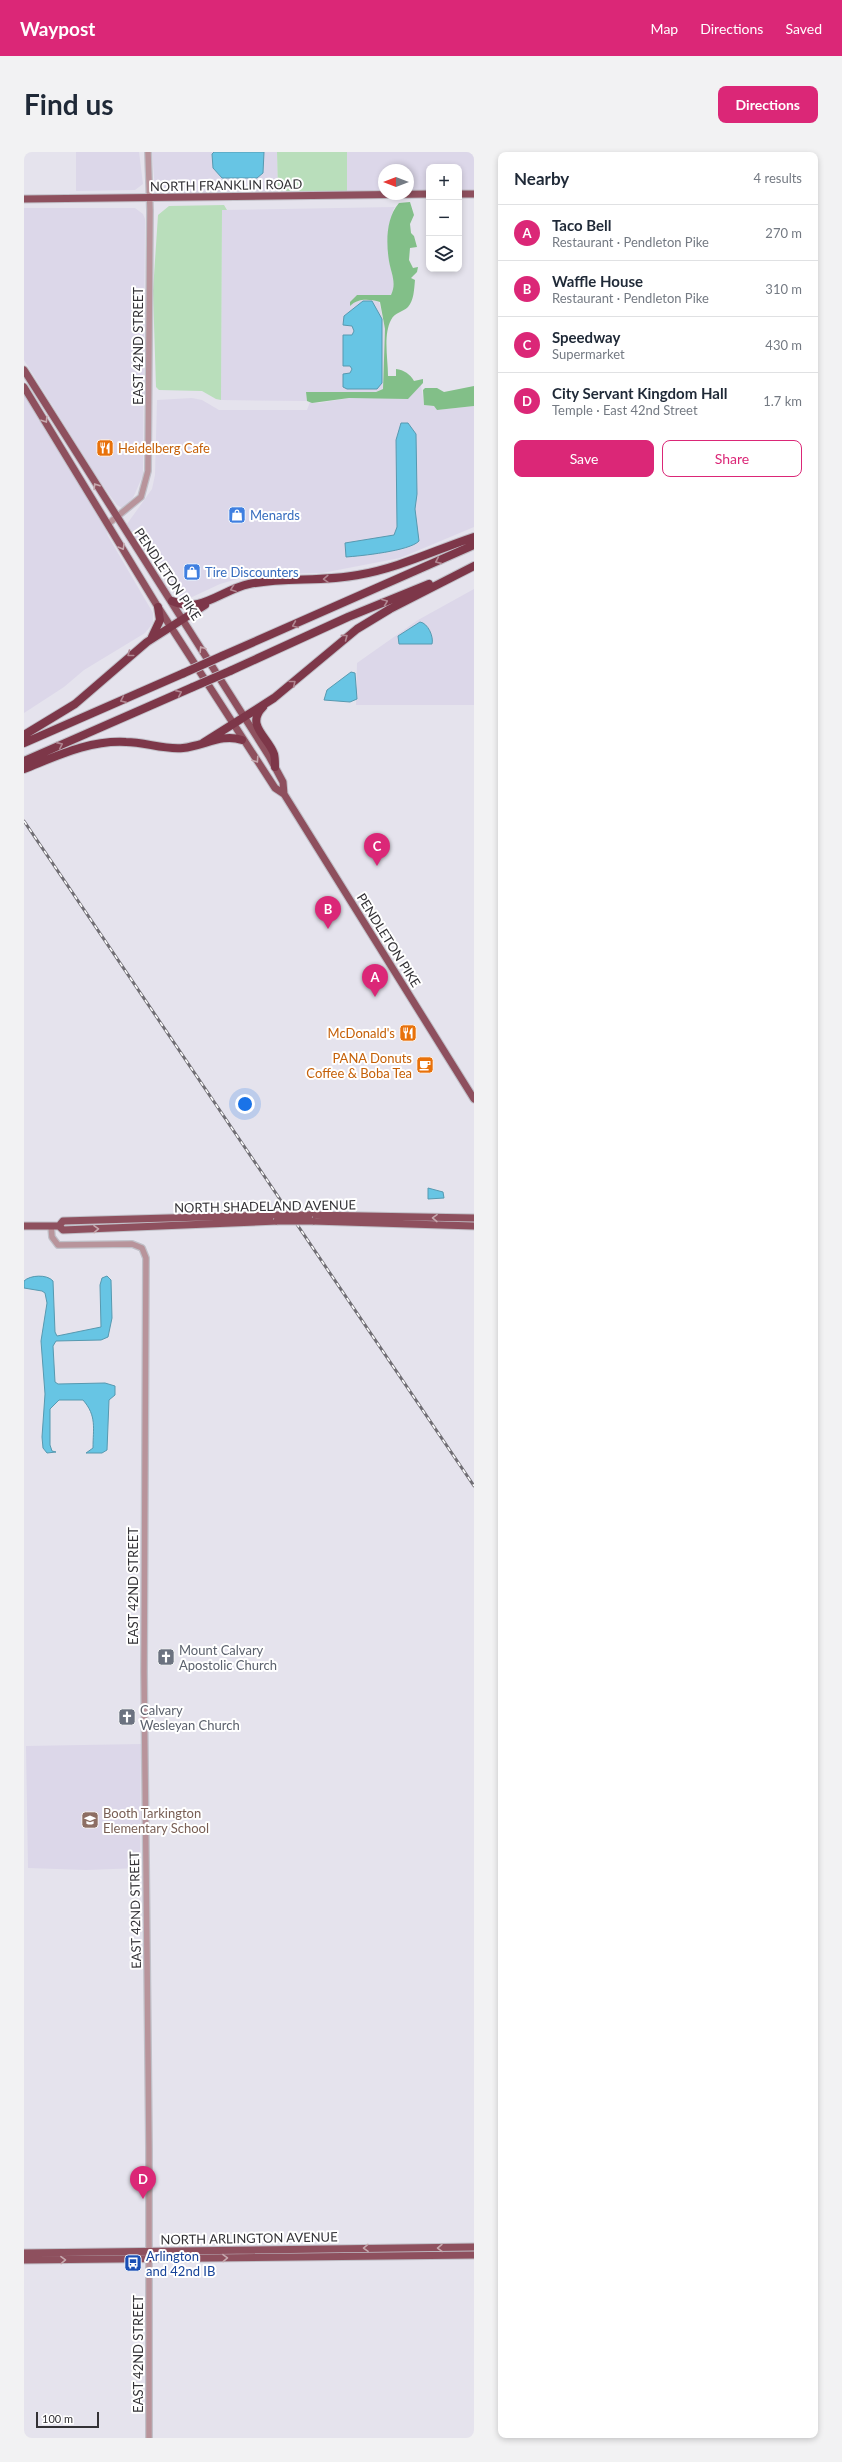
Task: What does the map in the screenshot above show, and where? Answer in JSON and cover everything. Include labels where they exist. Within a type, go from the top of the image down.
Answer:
[{"type":"highway","points":[[172,602],[193,606],[233,589],[258,582],[334,578],[372,573],[402,564],[474,537]]},
{"type":"highway","points":[[24,743],[474,545]]},
{"type":"highway","points":[[24,761],[230,671],[348,617],[474,566]]},
{"type":"highway","points":[[203,743],[268,702],[357,629],[390,609],[474,566]]},
{"type":"highway","points":[[24,735],[75,704],[123,660],[150,640],[184,619],[215,597]]},
{"type":"highway","points":[[150,640],[160,620],[158,607]]},
{"type":"highway","points":[[268,702],[260,712],[256,722],[274,754],[275,767]]},
{"type":"highway","points":[[24,769],[78,748],[101,743],[134,742],[176,748],[225,737],[242,740]]},
{"type":"main road","name":"NORTH FRANKLIN ROAD","points":[[24,199],[426,194]]},
{"type":"main road","points":[[462,194],[474,194]]},
{"type":"main road","name":"PENDLETON PIKE","points":[[24,370],[117,519],[184,619],[275,767],[283,782],[284,794]]},
{"type":"main road","name":"PENDLETON PIKE","points":[[24,387],[158,607],[242,740],[274,788],[284,794],[474,1099]]},
{"type":"main road","name":"NORTH SHADELAND AVENUE","points":[[24,1226],[59,1226],[63,1230],[275,1218],[474,1218]]},
{"type":"main road","name":"NORTH SHADELAND AVENUE","points":[[311,1218],[474,1226]]},
{"type":"main road","name":"NORTH ARLINGTON AVENUE","points":[[24,2260],[149,2255],[474,2247]]},
{"type":"main road","name":"NORTH ARLINGTON AVENUE","points":[[24,2253],[149,2255],[474,2255]]},
{"type":"street","name":"EAST 42ND STREET","points":[[108,524],[117,519],[141,497],[148,471],[150,198],[148,152]]},
{"type":"street","name":"EAST 42ND STREET","points":[[51,1226],[52,1237],[58,1245],[132,1244],[142,1248],[146,1258],[144,1672],[149,2438]]},
{"type":"shaded area","points":[[76,152],[139,152],[143,184],[135,190],[76,191]]},
{"type":"shaded area","points":[[152,152],[277,152],[278,191],[159,193],[155,189]]},
{"type":"shaded area","points":[[347,152],[474,152],[474,190],[462,190],[462,164],[426,164],[426,190],[414,190],[414,164],[378,164],[378,191],[347,191]]},
{"type":"shaded area","points":[[395,207],[393,210],[389,260],[395,286],[391,295],[357,295],[350,305],[354,302],[369,299],[379,302],[385,329],[383,389],[376,392],[306,392],[307,401],[221,400],[222,210]]},
{"type":"shaded area","points":[[24,208],[135,208],[143,214],[145,219],[143,475],[133,498],[122,508],[117,505],[100,482],[24,360]]},
{"type":"shaded area","points":[[421,385],[424,405],[434,406],[437,410],[474,406],[474,527],[400,558],[322,573],[255,574],[220,584],[190,598],[181,598],[173,592],[127,524],[152,489],[155,475],[157,400],[192,398],[202,400],[219,410],[307,410],[310,402],[319,403],[349,398],[402,398]]},
{"type":"shaded area","points":[[24,393],[104,523],[108,536],[153,613],[153,623],[145,633],[84,670],[64,687],[24,713]]},
{"type":"shaded area","points":[[474,589],[474,705],[356,705],[357,663],[418,620]]},
{"type":"shaded area","points":[[141,1744],[140,1868],[86,1870],[28,1868],[26,1746]]},
{"type":"green space","points":[[277,152],[347,152],[347,191],[278,191]]},
{"type":"green space","points":[[410,202],[414,215],[410,224],[411,233],[414,236],[417,247],[410,248],[409,260],[413,268],[418,267],[417,272],[411,278],[415,280],[411,301],[408,307],[393,317],[387,333],[386,347],[388,376],[396,376],[396,369],[409,374],[414,381],[423,379],[423,383],[408,399],[349,398],[312,403],[307,401],[306,392],[376,392],[383,389],[385,329],[380,302],[360,300],[350,306],[350,302],[357,295],[391,295],[394,282],[387,246],[389,223],[399,203]]},
{"type":"green space","points":[[224,205],[227,210],[222,210],[221,400],[216,399],[202,391],[159,390],[156,387],[153,291],[158,215],[169,206]]},
{"type":"green space","points":[[474,386],[474,406],[437,410],[434,406],[424,405],[423,390],[425,388],[437,388],[444,392]]},
{"type":"water","points":[[214,152],[264,152],[263,173],[257,178],[222,178],[213,168],[212,154]]},
{"type":"water","points":[[363,301],[372,301],[382,319],[382,383],[377,389],[347,389],[343,387],[343,374],[350,373],[352,369],[350,366],[343,366],[343,335],[352,335],[354,331],[352,326],[343,325],[344,316]]},
{"type":"water","points":[[401,423],[408,423],[416,434],[417,494],[415,509],[419,541],[406,548],[346,557],[345,543],[394,535],[397,527],[396,440]]},
{"type":"water","points":[[420,622],[426,625],[430,631],[432,644],[399,644],[398,636]]},
{"type":"water","points":[[351,672],[355,673],[357,699],[350,702],[324,700],[327,690]]},
{"type":"water","points":[[428,1188],[443,1192],[444,1198],[428,1199]]},
{"type":"water","points":[[43,1276],[53,1281],[55,1332],[57,1336],[101,1327],[100,1285],[102,1278],[107,1276],[111,1280],[112,1318],[108,1337],[101,1340],[56,1341],[53,1346],[55,1382],[58,1384],[105,1383],[115,1386],[115,1395],[109,1400],[107,1450],[102,1453],[86,1453],[93,1448],[94,1428],[90,1411],[83,1400],[59,1400],[50,1409],[50,1445],[52,1451],[56,1452],[47,1453],[43,1448],[42,1437],[45,1394],[41,1341],[47,1303],[45,1293],[42,1291],[24,1288],[24,1281],[30,1277]]},
{"type":"railway","points":[[24,821],[474,1486]]},
{"type":"place","name":"Heidelberg Cafe","points":[[105,448]]},
{"type":"place","name":"Menards","points":[[237,515]]},
{"type":"place","name":"Tire Discounters","points":[[192,572]]},
{"type":"place","name":"Speedway","points":[[377,866]]},
{"type":"place","name":"Waffle House","points":[[328,929]]},
{"type":"place","name":"Taco Bell","points":[[375,997]]},
{"type":"place","name":"McDonald's","points":[[408,1033]]},
{"type":"place","name":"PANA Donuts Coffee & Boba Tea","points":[[425,1065]]},
{"type":"place","name":"Mount Calvary Apostolic Church","points":[[166,1657]]},
{"type":"place","name":"Calvary Wesleyan Church","points":[[127,1717]]},
{"type":"place","name":"Booth Tarkington Elementary School","points":[[90,1820]]},
{"type":"place","name":"City Servant Kingdom Hall","points":[[143,2199]]},
{"type":"place","name":"Arlington and 42nd IB","points":[[133,2263]]}]
